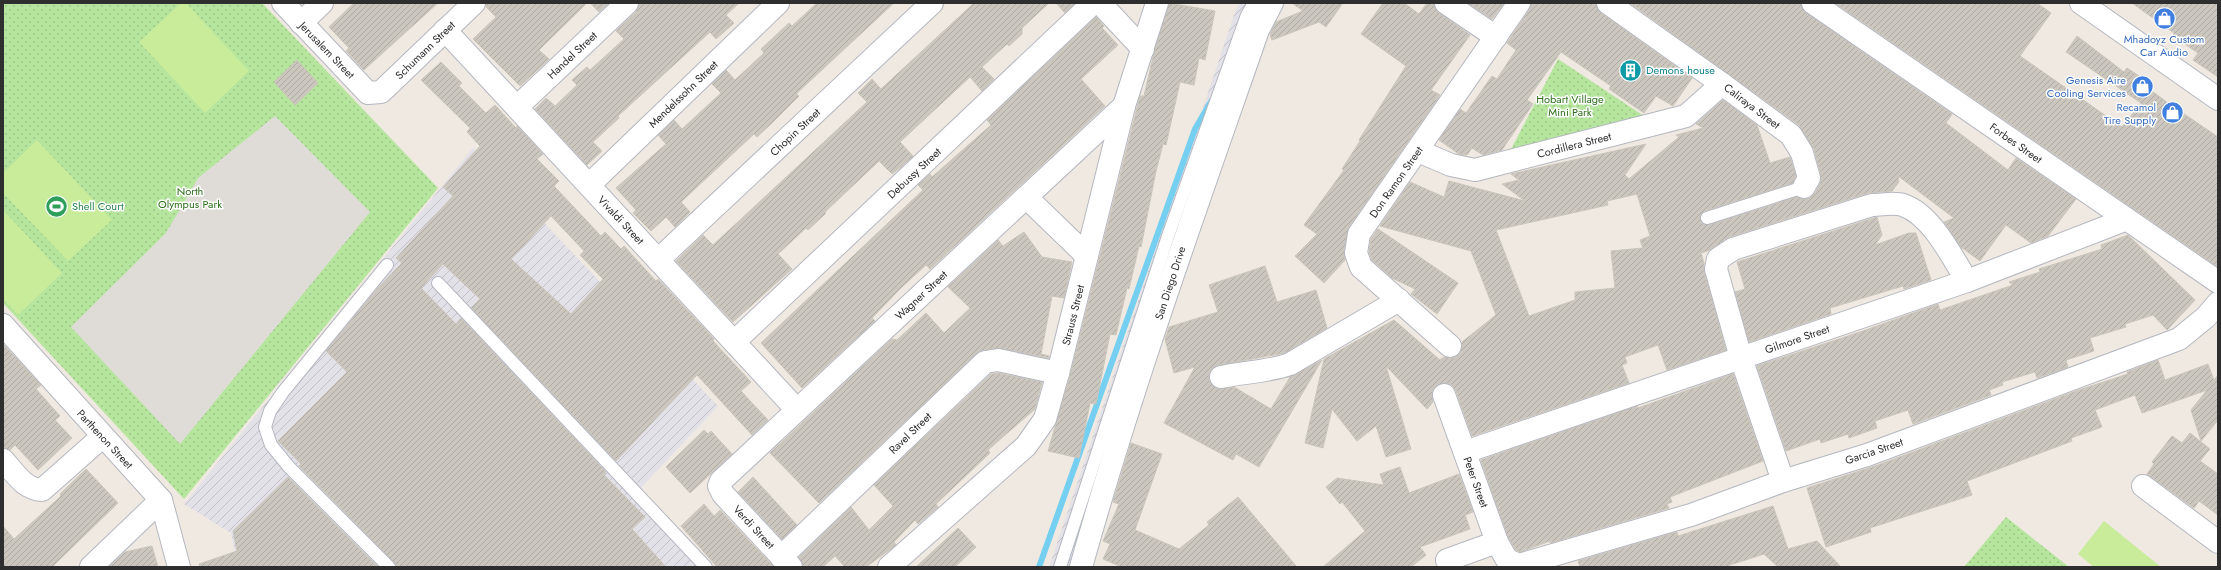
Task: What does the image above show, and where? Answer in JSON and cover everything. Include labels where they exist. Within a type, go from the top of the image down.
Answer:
[{"type":"street","name":"Jerusalem Street","points":[[283,3],[368,93],[374,93]]},
{"type":"street","points":[[301,23],[322,3]]},
{"type":"street","name":"Schumann Street","points":[[374,93],[381,92],[474,3]]},
{"type":"street","name":"Handel Street","points":[[517,107],[628,3]]},
{"type":"street","name":"Mendelssohn Street","points":[[589,185],[778,3]]},
{"type":"street","name":"Chopin Street","points":[[658,260],[932,3]]},
{"type":"street","name":"Debussy Street","points":[[734,342],[1093,3]]},
{"type":"street","points":[[1100,3],[1143,49]]},
{"type":"street","name":"Strauss Street","points":[[889,567],[1026,446],[1045,419],[1058,373],[1124,106],[1157,3]]},
{"type":"street","name":"San Diego Drive","points":[[1081,567],[1104,486],[1174,270],[1258,30],[1272,3]]},
{"type":"street","points":[[1446,3],[1496,37]]},
{"type":"street","name":"Don Ramon Street","points":[[1450,346],[1361,267],[1356,253],[1359,234],[1418,151],[1519,3]]},
{"type":"street","name":"Caliraya Street","points":[[1608,3],[1722,84],[1791,136],[1802,153],[1806,165],[1809,178],[1804,187]]},
{"type":"street","name":"Forbes Street","points":[[1813,3],[2218,282]]},
{"type":"street","points":[[2081,3],[2218,99]]},
{"type":"street","name":"Vivaldi Street","points":[[445,30],[797,410]]},
{"type":"street","name":"Cordillera Street","points":[[1418,151],[1451,165],[1475,170],[1686,116],[1722,84]]},
{"type":"street","name":"Wagner Street","points":[[719,486],[725,476],[1124,106]]},
{"type":"street","points":[[1026,197],[1087,256]]},
{"type":"street","points":[[1783,481],[1741,358],[1716,269],[1718,259],[1733,249],[1872,205],[1895,204],[1904,206],[1917,213],[1930,225],[1967,281]]},
{"type":"street","name":"Gilmore Street","points":[[1465,452],[1967,281],[2127,219]]},
{"type":"street","points":[[1221,377],[1248,371],[1279,368],[1290,364],[1399,300]]},
{"type":"street","name":"Garcia Street","points":[[1513,564],[1519,565],[1691,515],[1783,481],[1867,455],[2179,339],[2206,317],[2218,303]]},
{"type":"street","name":"Parthenon Street","points":[[3,325],[102,437],[162,500],[179,567]]},
{"type":"street","name":"Ravel Street","points":[[786,562],[985,362],[998,360],[1058,373]]},
{"type":"street","name":"Peter Street","points":[[1444,395],[1497,542],[1507,560],[1513,564]]},
{"type":"street","points":[[3,460],[26,485],[34,489],[42,490],[102,437]]},
{"type":"street","name":"Verdi Street","points":[[719,486],[723,494],[786,562]]},
{"type":"street","points":[[2143,486],[2218,542]]},
{"type":"street","points":[[91,567],[162,500]]},
{"type":"street","points":[[1447,560],[1497,542]]},
{"type":"lane","points":[[1060,567],[1168,236],[1247,15],[1254,3]]},
{"type":"lane","points":[[1707,218],[1804,187]]},
{"type":"lane","points":[[387,265],[283,392],[270,411],[266,427],[271,445],[289,467],[389,567]]},
{"type":"lane","points":[[438,283],[706,567]]},
{"type":"shaded area","points":[[1240,3],[1262,3],[1072,567],[1049,567],[1236,9]]},
{"type":"shaded area","points":[[275,116],[370,212],[180,444],[71,327],[166,233],[198,178]]},
{"type":"shaded area","points":[[473,148],[718,406],[639,490],[712,567],[238,567],[231,533],[184,504]]},
{"type":"green space","name":"North Olympus Park","points":[[3,3],[262,3],[438,188],[184,499],[3,303]]},
{"type":"green space","points":[[181,3],[186,3],[249,71],[205,113],[139,42]]},
{"type":"green space","name":"Hobart Village Mini Park","points":[[1558,59],[1650,120],[1509,153]]},
{"type":"green space","name":"Shell Court","points":[[37,140],[112,220],[68,261],[3,193],[3,173]]},
{"type":"green space","points":[[3,210],[62,273],[18,315],[3,299]]},
{"type":"green space","points":[[2006,517],[2069,567],[1964,567]]},
{"type":"green space","points":[[2104,521],[2161,567],[2094,567],[2078,554]]},
{"type":"building","points":[[354,3],[438,3],[364,70],[346,51],[349,48],[329,27]]},
{"type":"building","points":[[486,3],[587,3],[539,50],[549,59],[520,86],[473,39],[496,17],[486,7]]},
{"type":"building","points":[[590,3],[609,3],[599,12]]},
{"type":"building","points":[[639,3],[739,3],[726,15],[734,23],[716,39],[710,32],[618,116],[619,118],[593,142],[602,151],[587,165],[535,109],[546,98],[555,106],[577,85],[572,80],[587,67],[590,70],[624,39],[616,31],[636,12]]},
{"type":"building","points":[[817,3],[894,3],[796,94],[799,96],[757,137],[754,134],[681,202],[690,212],[675,227],[666,217],[651,231],[633,213],[636,210],[616,188],[666,144],[658,135],[674,120],[682,129],[721,93],[712,84],[726,70],[735,80],[764,53],[761,49],[789,23],[792,26]]},
{"type":"building","points":[[974,3],[1049,3],[1022,28],[1022,34],[1009,46],[1007,44],[982,67],[994,79],[982,91],[970,77],[900,142],[913,156],[892,174],[879,161],[808,230],[806,228],[778,254],[792,269],[733,322],[676,261],[703,235],[713,245],[867,102],[858,93],[872,79],[881,89]]},
{"type":"building","points":[[1056,3],[1075,3],[1065,13]]},
{"type":"building","points":[[1169,3],[1215,11],[1205,60],[1199,58],[1194,85],[1180,82],[1166,145],[1163,144],[1156,171],[1141,247],[1139,246],[1129,289],[1127,288],[1116,335],[1110,334],[1096,404],[1090,403],[1079,458],[1048,451],[1070,376],[1140,96],[1144,96],[1153,57]]},
{"type":"building","points":[[1292,3],[1343,3],[1326,27],[1319,22],[1272,40],[1270,34],[1276,22],[1303,11]]},
{"type":"building","points":[[1383,3],[1404,3],[1419,14],[1427,3],[1434,3],[1439,13],[1470,35],[1431,90],[1440,95],[1349,227],[1344,251],[1345,260],[1324,283],[1295,256],[1317,234],[1304,225],[1344,170],[1342,169],[1360,141],[1359,140],[1406,66],[1361,34]]},
{"type":"building","points":[[1468,3],[1504,3],[1492,19]]},
{"type":"building","points":[[1531,3],[1596,3],[1601,13],[1692,78],[1673,106],[1656,96],[1644,113],[1609,89],[1611,86],[1561,52],[1527,100],[1533,104],[1502,150],[1483,155],[1472,148],[1467,155],[1459,154],[1439,140],[1460,109],[1466,113],[1492,76],[1497,79],[1516,50],[1507,43],[1529,10]]},
{"type":"building","points":[[1630,3],[1801,3],[1806,13],[1952,114],[1946,123],[2008,170],[2016,158],[2076,199],[2048,236],[2031,243],[2006,225],[1980,261],[1961,247],[1944,222],[1954,218],[1898,176],[1899,182],[1892,191],[1868,193],[1729,237],[1710,250],[1701,253],[1704,263],[1704,272],[1726,350],[1667,370],[1658,345],[1625,357],[1627,363],[1622,365],[1629,383],[1472,436],[1456,391],[1452,385],[1446,383],[1435,387],[1432,393],[1433,402],[1427,409],[1386,366],[1411,449],[1386,457],[1376,426],[1357,441],[1332,409],[1323,448],[1305,443],[1324,359],[1394,320],[1440,360],[1444,357],[1454,358],[1460,354],[1462,342],[1496,315],[1471,251],[1380,226],[1410,182],[1444,197],[1449,181],[1525,201],[1502,184],[1519,180],[1511,174],[1646,144],[1625,175],[1629,179],[1679,137],[1676,135],[1703,128],[1696,124],[1723,100],[1757,125],[1770,163],[1790,157],[1796,176],[1793,183],[1704,211],[1700,216],[1702,223],[1709,225],[1797,197],[1804,199],[1810,198],[1815,193],[1820,184],[1821,175],[1814,149],[1799,125]],"holes":[[[1637,194],[1650,236],[1640,240],[1643,248],[1611,251],[1615,288],[1575,292],[1575,300],[1529,316],[1496,230],[1608,205],[1607,201]]]},
{"type":"building","points":[[1835,3],[2037,3],[2051,13],[2020,56],[2122,127],[2141,103],[2066,52],[2077,36],[2124,72],[2127,68],[2151,84],[2148,88],[2218,137],[2218,267]]},
{"type":"building","points":[[2132,3],[2218,3],[2218,77],[2193,60],[2198,53],[2173,36],[2174,33]]},
{"type":"building","points":[[1096,17],[1104,26],[1102,28],[1118,45],[1081,79],[1105,106],[930,269],[926,265],[901,288],[872,318],[875,321],[802,388],[761,343],[923,190],[918,185],[930,174],[932,177],[991,125],[987,120]]},
{"type":"building","points":[[297,60],[318,83],[295,105],[274,82]]},
{"type":"building","points":[[441,62],[462,83],[459,86],[486,113],[495,105],[543,154],[537,159],[559,181],[554,186],[601,236],[605,232],[621,249],[624,246],[656,281],[658,279],[714,339],[713,341],[751,382],[741,391],[768,420],[752,435],[697,375],[616,461],[471,308],[480,299],[443,264],[421,288],[456,324],[461,318],[606,472],[604,475],[645,517],[632,529],[666,567],[396,567],[394,562],[299,466],[301,464],[278,441],[347,372],[326,351],[378,288],[402,263],[396,258],[453,196],[443,187],[480,146],[467,132],[470,128],[421,80]],"holes":[[[551,216],[584,251],[580,255],[603,279],[571,314],[511,259]]]},
{"type":"building","points":[[1877,217],[1882,235],[1875,245],[1909,233],[1916,233],[1931,280],[1904,289],[1903,286],[1830,308],[1831,314],[1749,342],[1735,292],[1745,289],[1737,262]]},
{"type":"building","points":[[1378,229],[1458,283],[1437,314],[1411,294],[1415,289],[1392,278],[1372,260],[1369,252],[1371,239]]},
{"type":"building","points":[[1024,232],[1042,257],[1072,262],[1064,298],[1052,296],[1041,354],[1049,356],[1049,358],[1000,348],[983,350],[977,353],[819,503],[770,453],[892,339],[897,340],[926,313],[944,333],[970,308],[948,287],[998,240],[1003,246]]},
{"type":"building","points":[[2128,235],[2195,300],[2167,330],[2153,315],[2125,324],[2126,327],[2090,338],[2094,351],[2066,360],[2068,367],[2037,378],[2035,372],[2002,382],[2003,385],[1989,390],[1991,395],[1913,424],[1908,410],[1875,421],[1877,428],[1849,438],[1848,434],[1821,443],[1820,439],[1786,451],[1757,366],[1863,331],[1938,304],[1940,310],[2013,285],[2009,282],[2040,272],[2039,269],[2102,249],[2101,245]]},
{"type":"building","points":[[1265,266],[1277,302],[1316,290],[1327,328],[1285,353],[1219,365],[1209,373],[1209,380],[1217,389],[1234,387],[1271,409],[1290,377],[1322,360],[1259,467],[1236,454],[1233,460],[1164,423],[1195,367],[1174,373],[1165,339],[1169,327],[1218,312],[1209,285]]},
{"type":"building","points":[[3,344],[41,385],[36,389],[60,416],[55,420],[72,438],[38,470],[15,445],[10,450],[3,448]]},
{"type":"building","points":[[2158,360],[2165,380],[2208,364],[2214,380],[2218,375],[2218,420],[2201,441],[2191,410],[2207,390],[2142,413],[2135,395],[2095,410],[2102,427],[2071,438],[2072,441],[1967,481],[1972,495],[1870,528],[1871,532],[1826,547],[1807,488],[1878,465],[2076,391],[2128,374],[2127,372]]},
{"type":"building","points":[[998,373],[1042,382],[1035,409],[988,450],[990,453],[936,504],[938,507],[918,524],[915,520],[894,542],[896,545],[866,567],[845,567],[835,556],[823,567],[803,567],[799,557],[851,507],[869,530],[893,506],[874,485],[991,374]]},
{"type":"building","points":[[1733,374],[1763,461],[1670,497],[1672,502],[1667,504],[1669,508],[1550,543],[1550,541],[1520,552],[1516,550],[1508,537],[1481,460],[1637,406],[1638,408]]},
{"type":"building","points":[[704,430],[708,434],[711,431],[732,454],[690,493],[666,467]]},
{"type":"building","points":[[2190,433],[2210,449],[2200,461],[2218,474],[2218,515],[2199,501],[2194,508],[2147,474],[2154,464],[2152,462],[2172,436],[2182,443]]},
{"type":"building","points":[[1131,443],[1162,454],[1135,530],[1179,549],[1209,525],[1207,522],[1238,497],[1297,567],[1122,567],[1103,559],[1110,544],[1103,541],[1119,504],[1113,502]]},
{"type":"building","points":[[1400,467],[1409,493],[1459,474],[1473,512],[1465,515],[1470,529],[1420,547],[1426,555],[1411,567],[1323,567],[1365,531],[1342,502],[1340,504],[1326,487],[1337,478],[1384,485],[1380,474]]},
{"type":"building","points":[[86,469],[118,503],[52,567],[3,567],[3,526],[14,539],[61,496],[60,494]]},
{"type":"building","points":[[288,477],[378,567],[200,567],[199,564],[237,551],[233,531]]},
{"type":"building","points":[[753,477],[797,525],[782,539],[738,492]]},
{"type":"building","points":[[704,504],[714,516],[720,510],[774,567],[717,567],[681,526]]},
{"type":"building","points":[[1773,506],[1788,549],[1817,541],[1841,567],[1778,567],[1764,554],[1724,567],[1580,567],[1578,561],[1677,532],[1678,536]]},
{"type":"building","points":[[958,528],[976,547],[955,567],[916,567]]},
{"type":"building","points":[[152,546],[158,567],[109,567],[125,552]]},
{"type":"waterway","points":[[1039,567],[1195,129],[1212,100]]},
{"type":"place","name":"Mhadoyz Custom Car Audio","points":[[2164,19]]},
{"type":"place","name":"Demons house","points":[[1631,70]]},
{"type":"place","name":"Genesis Aire Cooling Services","points":[[2142,86]]},
{"type":"place","name":"Recamol Tire Supply","points":[[2172,113]]},
{"type":"place","name":"Shell Court","points":[[57,206]]}]
